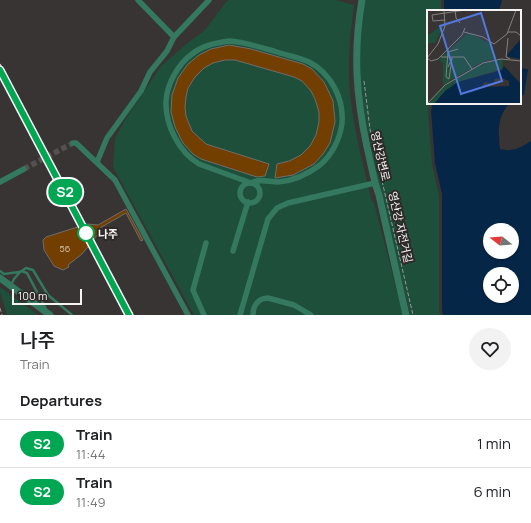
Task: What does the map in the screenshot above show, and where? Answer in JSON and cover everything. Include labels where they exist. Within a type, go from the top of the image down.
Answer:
[{"type":"street","points":[[138,0],[174,37]]},
{"type":"street","points":[[97,162],[107,138],[141,92],[150,72],[167,51],[174,37],[209,0]]},
{"type":"street","name":"영산강변로","points":[[362,0],[356,42],[356,75],[362,120],[406,315]]},
{"type":"street","points":[[251,182],[207,168],[192,161],[177,141],[169,121],[166,100],[176,72],[192,53],[215,43],[229,41],[240,42],[307,61],[319,69],[329,79],[341,102],[343,115],[339,136],[334,149],[320,164],[306,174],[293,179],[278,182],[259,180],[251,182],[242,186],[240,191],[241,197],[248,202],[257,200],[260,194],[257,185],[251,182]]},
{"type":"street","points":[[73,143],[76,143],[115,180],[188,315]]},
{"type":"street","points":[[0,182],[24,169]]},
{"type":"street","points":[[240,315],[268,219],[277,208],[288,203],[375,182]]},
{"type":"street","points":[[233,251],[248,202]]},
{"type":"street","points":[[204,315],[193,290],[206,243]]},
{"type":"street","points":[[0,278],[49,315]]},
{"type":"street","points":[[253,315],[253,308],[264,298],[294,305],[311,315]]},
{"type":"lane","points":[[11,285],[14,279],[26,268],[33,270],[48,295],[72,315]]},
{"type":"lane","points":[[0,271],[4,274],[21,272],[27,273],[49,315]]},
{"type":"path","name":"영산강 자전거길","points":[[363,78],[370,129],[413,315]]},
{"type":"path","points":[[0,308],[2,315]]},
{"type":"green space","points":[[229,0],[336,0],[354,5],[349,59],[352,109],[368,186],[372,201],[374,203],[403,315],[194,315],[113,167],[115,138],[125,120],[161,66],[204,31]]},
{"type":"green space","points":[[365,0],[441,0],[441,10],[427,10],[427,104],[429,104],[428,111],[432,164],[439,195],[440,315],[410,315],[376,170],[363,102],[359,58]]},
{"type":"green space","points":[[0,287],[38,315],[7,315],[0,292]]},
{"type":"water","points":[[444,0],[502,0],[499,10],[444,10]]},
{"type":"water","points":[[521,68],[528,69],[524,95],[521,96]]},
{"type":"water","points":[[433,104],[509,104],[503,113],[499,124],[500,149],[513,150],[531,141],[531,315],[443,315],[442,194],[435,163],[431,111]]},
{"type":"building","points":[[229,45],[251,49],[303,64],[312,69],[324,82],[333,101],[335,122],[330,143],[314,164],[293,175],[275,178],[277,164],[289,161],[301,155],[310,146],[316,135],[319,122],[319,112],[311,91],[302,81],[294,77],[235,60],[225,60],[213,63],[204,68],[195,77],[188,88],[185,107],[186,116],[192,131],[206,144],[269,164],[265,176],[257,177],[201,159],[193,154],[183,143],[175,127],[171,112],[172,95],[178,78],[188,64],[199,55],[211,49]]},
{"type":"building","points":[[126,209],[143,240],[141,241],[126,213],[100,228],[99,233],[82,254],[68,265],[69,267],[63,270],[54,266],[44,250],[43,240],[46,237],[87,224],[98,225]]},
{"type":"tunnel","points":[[24,169],[73,143]]},
{"type":"railway","points":[[0,64],[133,315]]},
{"type":"train","name":"S2","points":[[0,70],[129,315]]},
{"type":"place","name":"나주","points":[[86,233]]}]
